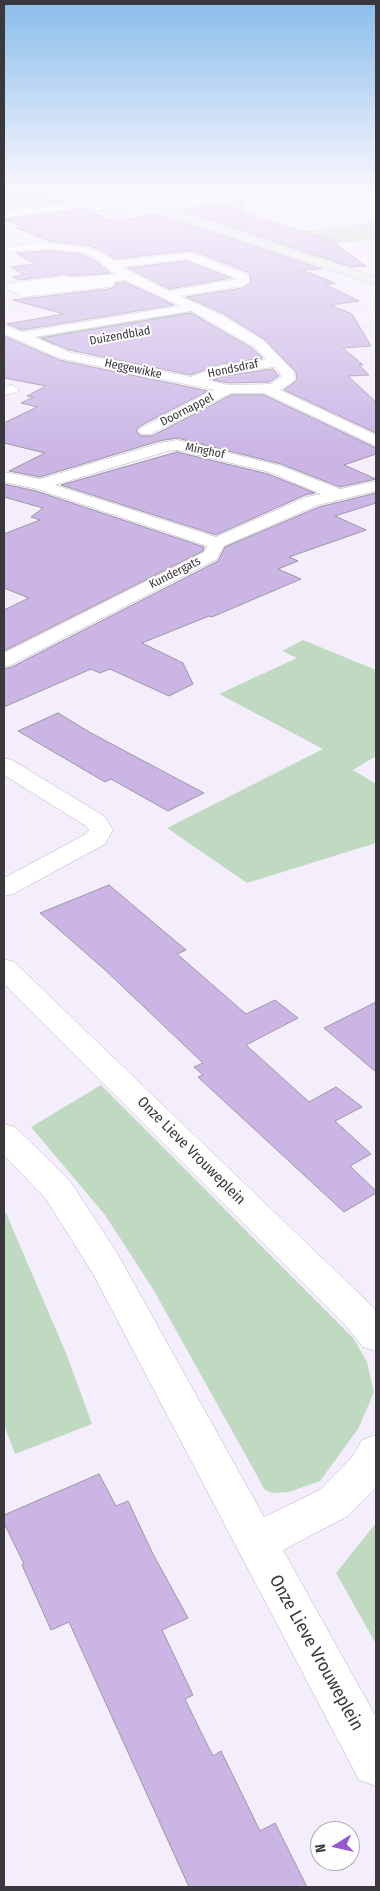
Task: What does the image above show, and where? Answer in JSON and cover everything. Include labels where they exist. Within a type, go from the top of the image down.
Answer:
[{"type":"street","points":[[89,277],[70,282],[65,280],[13,287],[22,293],[63,287],[68,289],[109,283],[110,277]]},
{"type":"street","name":"Heggewikke","points":[[4,329],[64,355],[228,390],[266,389],[276,387],[288,380],[286,372],[258,343],[218,319],[130,277]]},
{"type":"street","points":[[167,295],[239,284],[244,281],[245,278],[243,277]]},
{"type":"street","name":"Duizendblad","points":[[20,336],[194,307]]},
{"type":"street","points":[[199,322],[218,319]]},
{"type":"street","name":"Duizendblad","points":[[51,349],[74,344]]},
{"type":"street","name":"Hondsdraf","points":[[191,382],[220,370],[277,362]]},
{"type":"street","name":"Heggewikke","points":[[266,389],[376,441]]},
{"type":"street","name":"Doornappel","points":[[146,432],[228,390]]},
{"type":"street","name":"Minghof","points":[[41,484],[166,446],[177,445],[242,459],[275,469],[337,494]]},
{"type":"street","name":"Minghof","points":[[4,476],[24,482],[41,484],[50,489],[217,543]]},
{"type":"street","name":"Kundergats","points":[[4,661],[210,555],[217,543],[312,501],[376,486]]},
{"type":"street","points":[[4,764],[95,821],[101,830],[96,839],[4,888]]},
{"type":"street","name":"Onze Lieve Vrouweplein","points":[[4,968],[359,1316],[376,1336]]},
{"type":"street","name":"Onze Lieve Vrouweplein","points":[[4,1134],[58,1190],[105,1263],[376,1763]]},
{"type":"street","points":[[256,1542],[334,1503],[366,1470],[376,1452]]},
{"type":"green space","points":[[190,311],[206,319],[54,345],[33,337]]},
{"type":"green space","points":[[303,640],[376,670],[376,756],[353,770],[376,784],[376,843],[247,883],[167,828],[323,749],[219,694],[297,658],[282,651]]},
{"type":"green space","points":[[101,1085],[354,1339],[367,1362],[374,1392],[358,1429],[320,1481],[289,1492],[273,1493],[265,1490],[153,1289],[105,1215],[31,1127]]},
{"type":"green space","points":[[6,1213],[66,1353],[92,1424],[15,1454],[4,1425],[4,1214]]},
{"type":"green space","points":[[376,1523],[376,1644],[336,1573]]},
{"type":"building","points":[[14,277],[41,277],[20,280]]},
{"type":"building","points":[[146,277],[231,278],[169,289]]},
{"type":"building","points":[[250,277],[320,277],[335,283],[326,285],[359,301],[331,305],[352,314],[371,346],[343,348],[363,365],[359,365],[369,375],[348,376],[376,402],[376,433],[284,390],[297,380],[296,372],[264,339],[224,314],[186,297],[243,288],[251,283]]},
{"type":"building","points":[[125,282],[174,305],[22,330],[7,324],[64,314],[13,300],[109,289],[115,287],[116,283]]},
{"type":"building","points":[[191,313],[252,348],[263,358],[220,364],[191,375],[69,350],[41,338]]},
{"type":"building","points":[[4,336],[59,360],[208,391],[140,426],[136,431],[141,436],[152,436],[231,395],[264,395],[376,448],[376,454],[344,465],[376,479],[340,487],[281,464],[177,438],[159,441],[40,477],[9,471],[45,453],[4,443],[4,423],[37,407],[21,403],[33,397],[27,396],[46,386],[4,378]]},
{"type":"building","points":[[273,369],[279,376],[270,382],[228,383],[213,380],[223,376]]},
{"type":"building","points":[[177,452],[268,474],[315,493],[305,495],[216,535],[61,485]]},
{"type":"building","points":[[4,484],[36,491],[204,547],[203,551],[4,651],[4,610],[29,598],[4,588],[4,534],[40,520],[31,517],[43,508],[4,497]]},
{"type":"building","points":[[376,493],[376,503],[335,516],[366,530],[289,557],[298,561],[278,569],[301,579],[212,617],[209,616],[142,643],[183,663],[193,684],[169,696],[110,669],[100,673],[91,669],[4,707],[4,669],[12,667],[218,561],[225,547],[319,507]]},
{"type":"building","points":[[58,713],[91,733],[204,793],[168,811],[111,779],[105,782],[18,731]]},
{"type":"building","points":[[109,885],[186,950],[177,954],[246,1014],[275,1000],[298,1018],[246,1045],[309,1102],[336,1087],[362,1107],[335,1121],[371,1154],[350,1166],[376,1193],[344,1212],[198,1077],[203,1075],[194,1067],[203,1063],[103,968],[40,913]]},
{"type":"building","points":[[376,1002],[376,1072],[324,1028]]},
{"type":"building","points":[[99,1474],[116,1506],[128,1501],[153,1554],[188,1618],[162,1630],[193,1695],[185,1699],[213,1756],[221,1751],[260,1831],[275,1823],[307,1887],[189,1887],[69,1622],[51,1630],[22,1565],[24,1564],[4,1523],[4,1515]]}]
